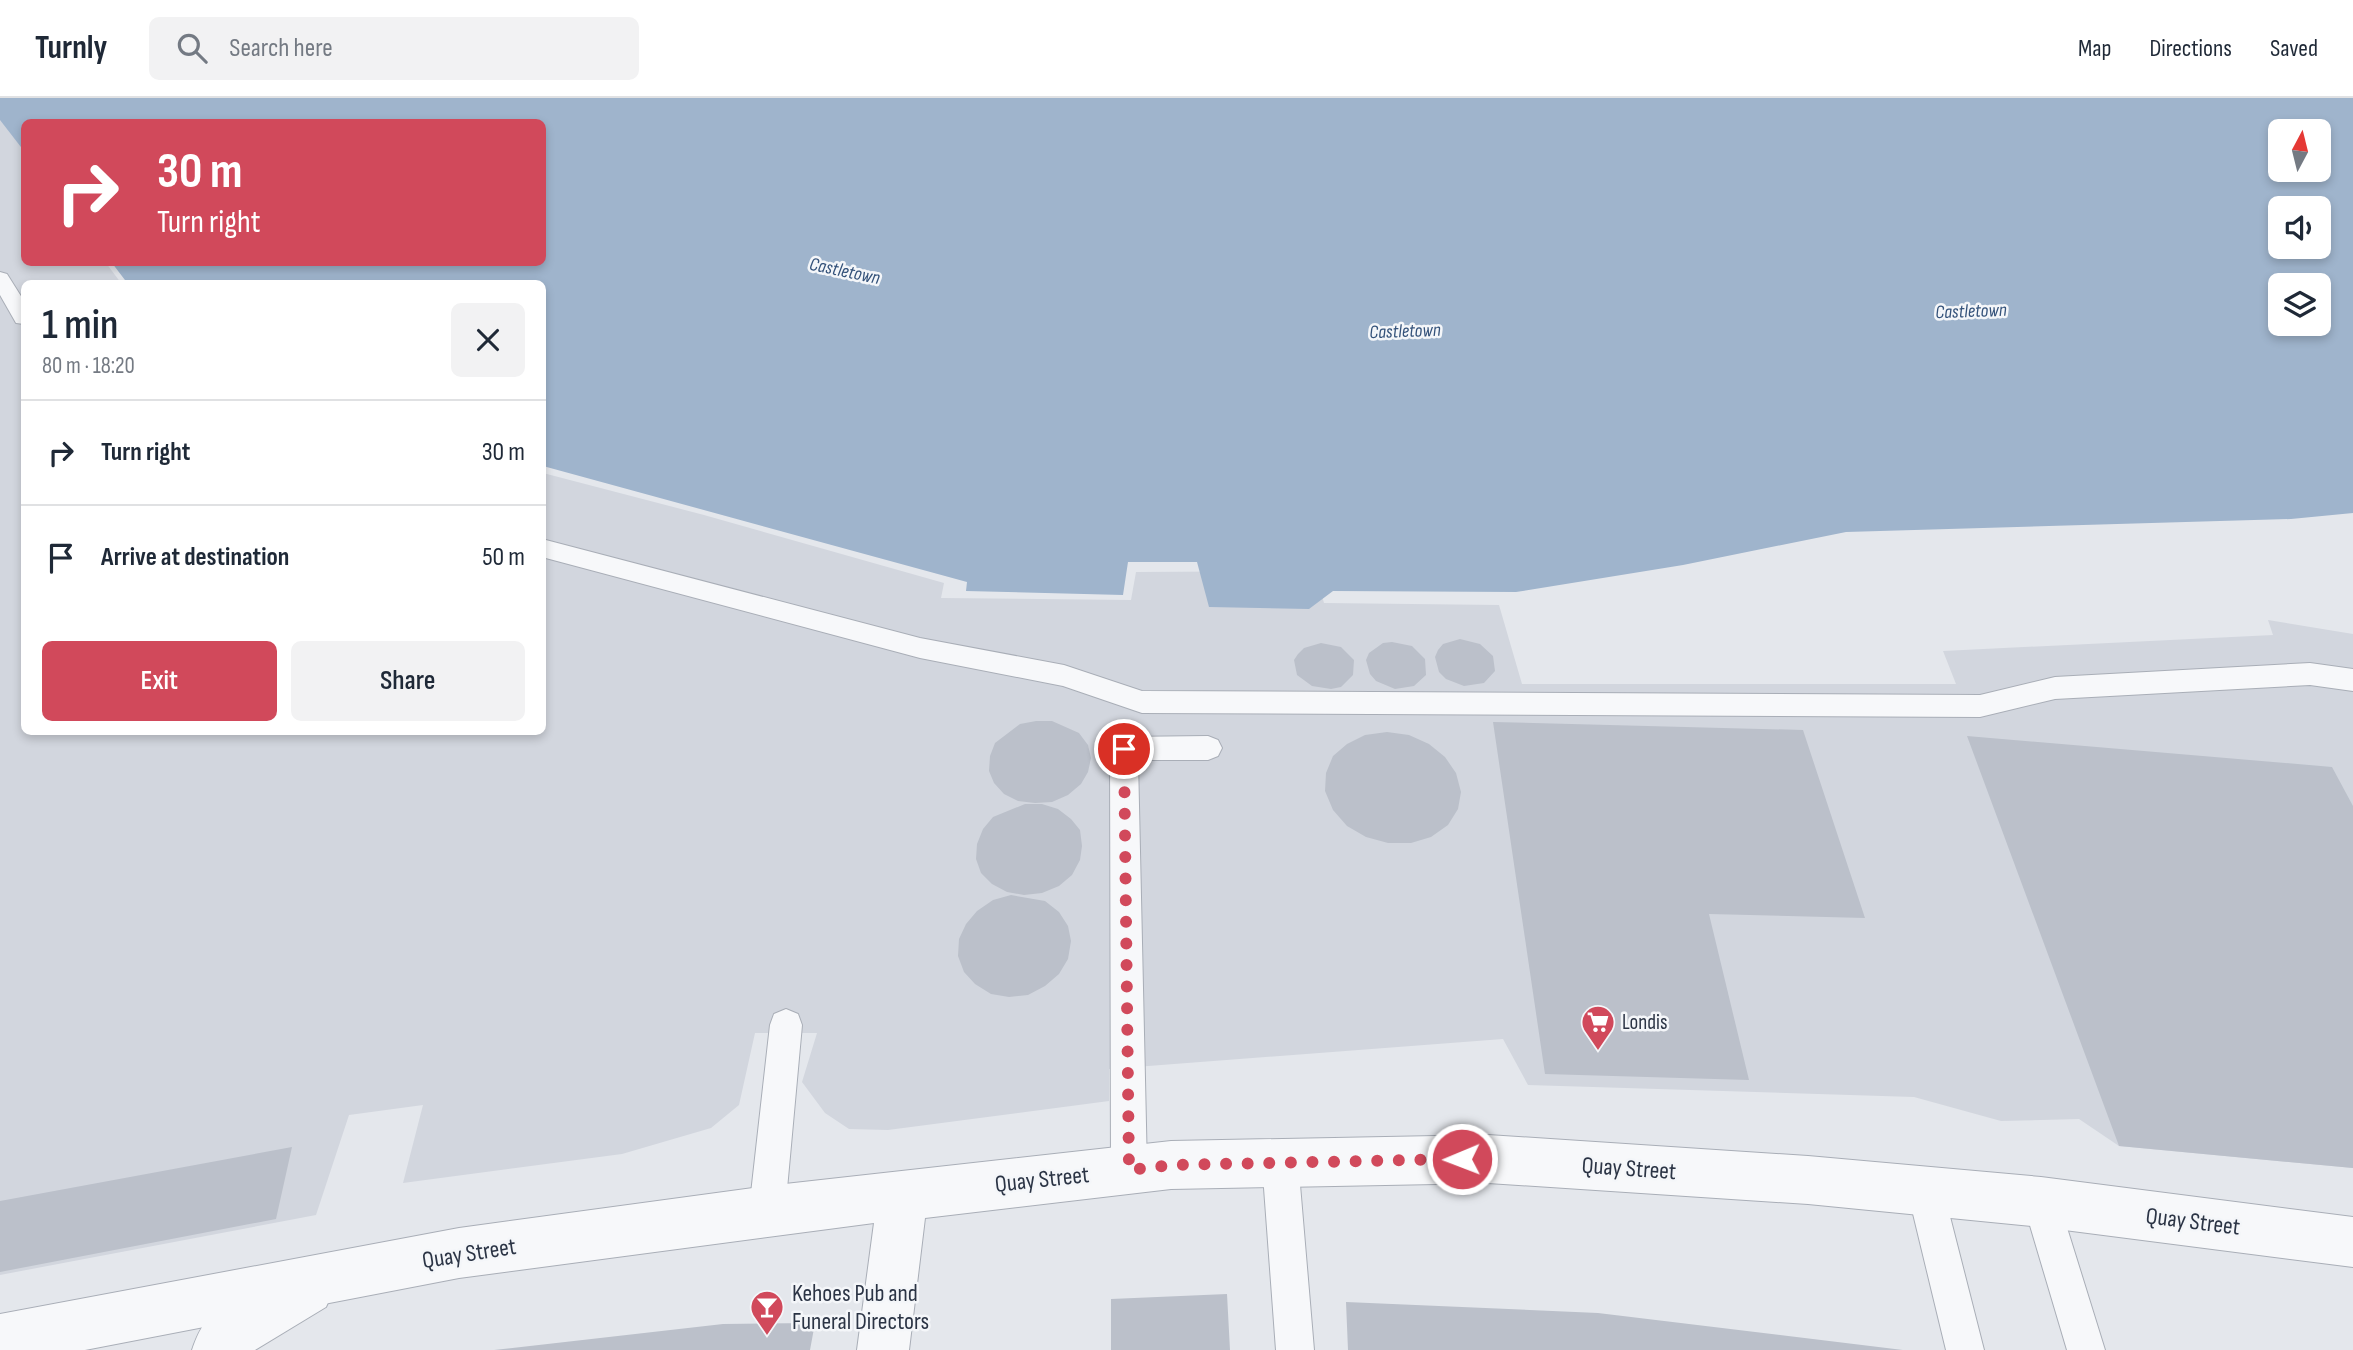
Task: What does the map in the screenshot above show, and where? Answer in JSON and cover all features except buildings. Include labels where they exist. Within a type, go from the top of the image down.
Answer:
[{"type":"street","name":"Quay Street","points":[[0,1340],[459,1253],[903,1195],[1171,1165],[1488,1159],[1808,1180],[2041,1202],[2353,1242]]},
{"type":"street","points":[[883,1350],[903,1195]]},
{"type":"street","name":"Quay Street","points":[[218,1350],[229,1336],[328,1277]]},
{"type":"lane","points":[[0,278],[21,313]]},
{"type":"lane","points":[[546,549],[920,648],[1064,676],[1142,702],[1980,706],[2055,688],[2310,674],[2353,680]]},
{"type":"lane","points":[[1129,1170],[1124,749],[1208,748]]},
{"type":"lane","points":[[767,1212],[786,1025]]},
{"type":"lane","points":[[1280,1161],[1296,1350]]},
{"type":"lane","points":[[1926,1193],[1965,1350]]},
{"type":"lane","points":[[2041,1202],[2086,1350]]},
{"type":"shaded area","points":[[0,119],[21,146],[21,266],[108,266],[119,280],[21,280],[21,735],[546,735],[546,474],[944,583],[941,598],[1131,600],[1136,572],[1315,571],[1324,603],[1499,605],[1522,684],[1956,684],[1943,651],[2273,635],[2268,620],[2353,634],[2353,1168],[2119,1146],[2079,1119],[2001,1121],[1914,1097],[1528,1085],[1503,1039],[1109,1069],[1109,1101],[888,1130],[849,1129],[825,1113],[802,1082],[817,1033],[755,1033],[739,1105],[711,1128],[622,1154],[403,1183],[423,1105],[349,1115],[316,1215],[0,1275]]},
{"type":"water","name":"Castletown","points":[[0,98],[2353,98],[2353,513],[2291,519],[1846,532],[1683,565],[1516,592],[1333,591],[1309,609],[1209,607],[1197,562],[1128,562],[1123,595],[966,591],[967,582],[546,467],[546,280],[125,280],[114,266],[546,266],[546,119],[21,119],[21,147],[0,120]]},
{"type":"place","name":"Londis","points":[[1598,1052]]},
{"type":"place","name":"Kehoes Pub and Funeral Directors","points":[[767,1337]]},
{"type":"route","points":[[1124,749],[1129,1170],[1171,1165],[1280,1161],[1462,1159]]}]
